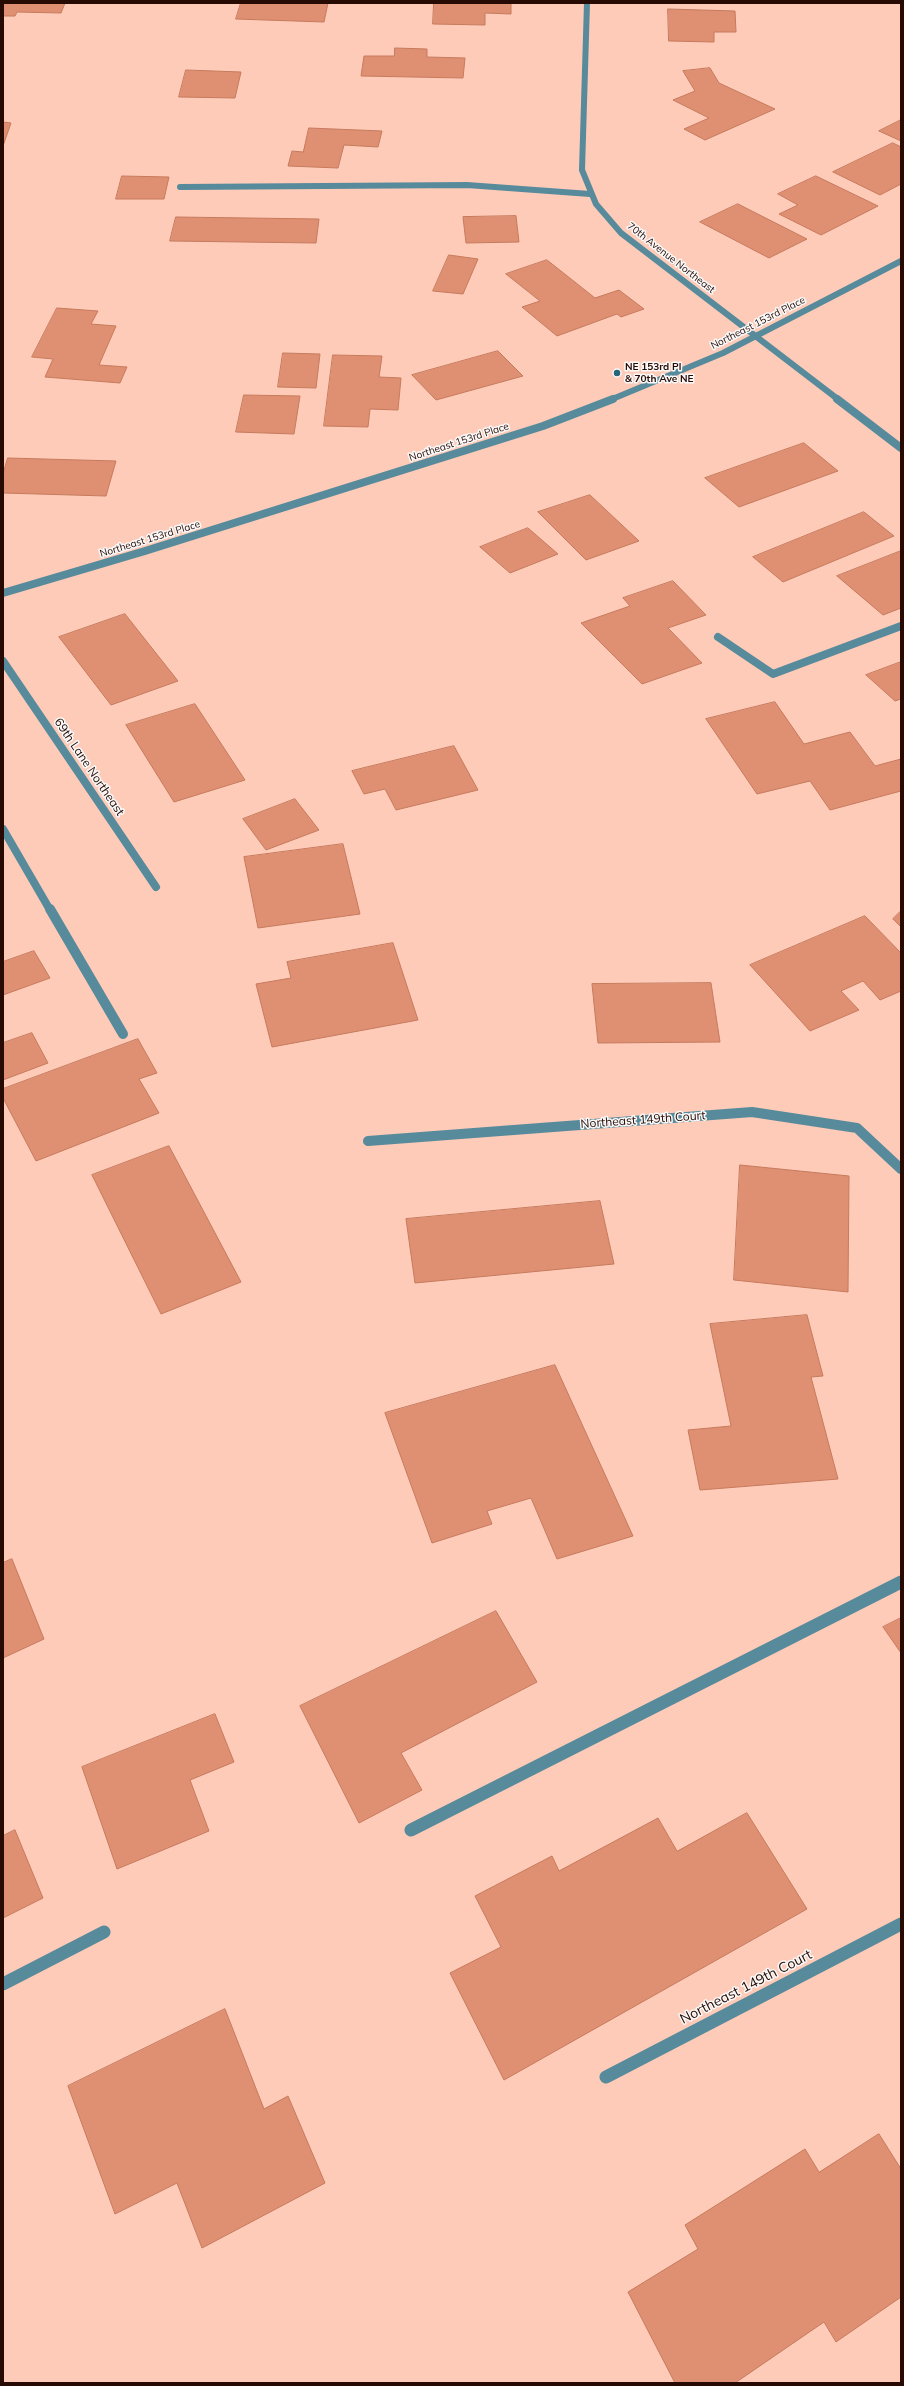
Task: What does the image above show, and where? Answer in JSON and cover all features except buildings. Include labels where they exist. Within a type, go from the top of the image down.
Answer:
[{"type":"street","name":"70th Avenue Northeast","points":[[587,3],[582,163],[590,194],[597,208],[621,233],[901,448]]},
{"type":"street","points":[[180,187],[468,185],[590,194]]},
{"type":"street","name":"Northeast 153rd Place","points":[[3,593],[145,551],[543,426],[589,409],[723,353],[901,261]]},
{"type":"street","points":[[718,637],[773,674],[901,626]]},
{"type":"street","name":"69th Lane Northeast","points":[[3,660],[156,887]]},
{"type":"street","points":[[3,829],[123,1034]]},
{"type":"street","name":"Northeast 149th Court","points":[[368,1141],[752,1112],[857,1128],[901,1169]]},
{"type":"street","points":[[411,1830],[901,1582]]},
{"type":"street","name":"Northeast 149th Court","points":[[606,2077],[901,1924]]},
{"type":"street","points":[[3,1984],[104,1932]]},
{"type":"place","name":"NE 153rd Pl & 70th Ave NE","points":[[617,373]]}]
